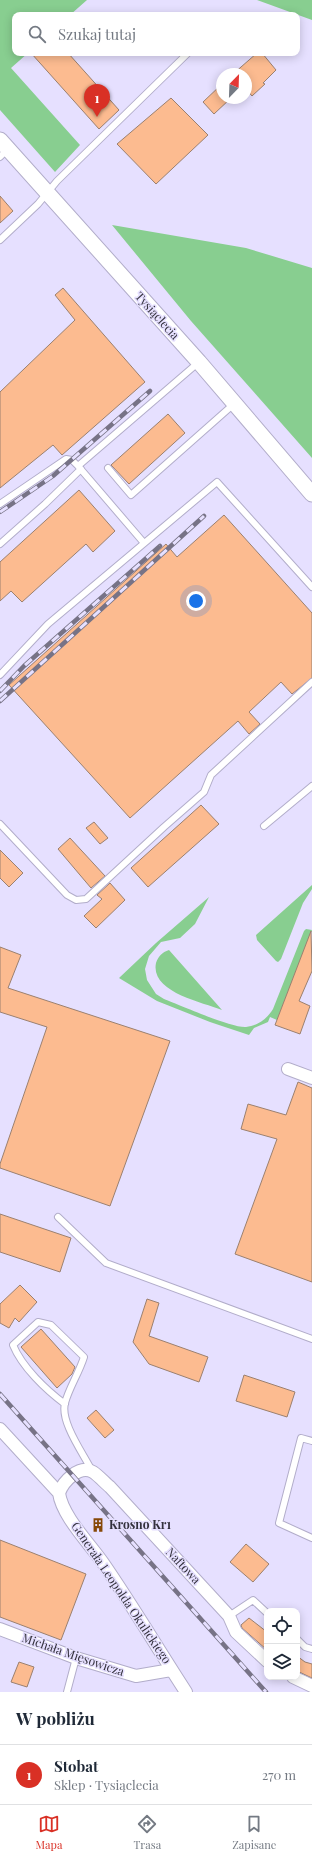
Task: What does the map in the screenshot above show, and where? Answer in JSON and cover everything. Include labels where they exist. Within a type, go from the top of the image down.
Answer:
[{"type":"street","name":"Tysiąclecia","points":[[3,149],[48,193],[235,403],[312,494]]},
{"type":"street","points":[[288,1069],[312,1078]]},
{"type":"street","points":[[0,1429],[59,1493],[64,1484],[72,1475],[86,1470],[93,1472]]},
{"type":"street","name":"Naftowa","points":[[93,1472],[110,1487],[229,1616],[236,1632],[264,1658]]},
{"type":"street","name":"Generała Leopolda Okulickiego","points":[[59,1493],[68,1515],[104,1564],[186,1692]]},
{"type":"street","name":"Michała Mięsowicza","points":[[0,1629],[76,1658],[136,1676],[171,1670]]},
{"type":"street","points":[[299,1680],[312,1686]]},
{"type":"lane","points":[[0,240],[48,193],[57,181],[185,56]]},
{"type":"lane","points":[[0,544],[45,504],[80,467],[199,362]]},
{"type":"lane","points":[[108,468],[131,495],[235,403]]},
{"type":"lane","points":[[0,504],[66,459],[72,460],[80,467],[144,543]]},
{"type":"lane","points":[[0,675],[48,624],[217,482],[312,588]]},
{"type":"lane","points":[[0,824],[67,895],[76,900],[86,899],[204,792],[211,775],[312,682]]},
{"type":"lane","points":[[264,826],[312,786]]},
{"type":"lane","points":[[58,1217],[106,1263],[312,1339]]},
{"type":"lane","points":[[65,1404],[48,1392],[17,1353],[14,1345],[38,1322],[51,1325],[84,1357],[80,1372],[65,1404],[67,1426],[93,1472]]},
{"type":"lane","points":[[312,1441],[301,1438],[279,1523],[312,1538]]},
{"type":"lane","points":[[229,1616],[253,1600],[264,1609]]},
{"type":"lane","points":[[300,1642],[305,1647],[312,1649]]},
{"type":"lane","points":[[67,1692],[76,1658]]},
{"type":"green space","points":[[0,0],[87,0],[73,12],[12,12],[12,56],[25,56],[11,68],[80,145],[55,172],[0,110]]},
{"type":"green space","points":[[257,0],[312,0],[312,20],[300,16],[300,12],[290,12]]},
{"type":"green space","points":[[112,225],[246,248],[312,268],[312,458],[191,321]]},
{"type":"green space","points":[[312,885],[312,889],[303,903],[281,959],[278,962],[257,940],[256,935]]},
{"type":"green space","points":[[209,897],[195,924],[180,938],[161,942],[149,956],[145,969],[147,980],[156,994],[164,999],[205,1016],[229,1024],[246,1027],[258,1024],[268,1016],[273,1009],[304,931],[306,929],[312,930],[277,1020],[270,1017],[268,1022],[254,1028],[249,1035],[210,1022],[157,1001],[119,978],[156,943]]},
{"type":"green space","points":[[169,950],[222,1010],[179,994],[169,989],[161,981],[156,973],[156,963],[164,952]]},
{"type":"building","points":[[34,56],[71,56],[119,110],[99,129]]},
{"type":"building","points":[[254,56],[264,56],[276,70],[263,83],[265,84],[252,96],[252,68],[240,68]]},
{"type":"building","points":[[216,90],[216,104],[225,104],[214,114],[203,102]]},
{"type":"building","points":[[171,98],[208,135],[156,184],[117,144]]},
{"type":"building","points":[[0,196],[13,211],[0,223]]},
{"type":"building","points":[[63,288],[145,382],[62,455],[53,445],[0,488],[0,392],[75,320],[55,295]]},
{"type":"building","points":[[168,414],[185,433],[129,484],[111,465]]},
{"type":"building","points":[[79,490],[115,531],[93,552],[86,544],[22,602],[11,591],[0,601],[0,562]]},
{"type":"building","points":[[224,515],[312,613],[312,678],[292,694],[281,682],[249,712],[260,724],[249,734],[238,721],[130,818],[9,685],[166,544],[177,557]]},
{"type":"building","points":[[201,805],[219,824],[148,887],[131,868]]},
{"type":"building","points":[[94,822],[108,838],[100,844],[86,828]]},
{"type":"building","points":[[70,838],[105,876],[91,888],[58,849]]},
{"type":"building","points":[[0,850],[23,873],[9,887],[0,878]]},
{"type":"building","points":[[110,883],[125,900],[96,928],[84,916],[102,899],[97,895]]},
{"type":"building","points":[[311,931],[312,971],[299,1001],[310,1006],[300,1034],[275,1025]]},
{"type":"building","points":[[0,947],[21,955],[8,988],[170,1041],[110,1206],[0,1168],[0,1164],[47,1027],[0,1012]]},
{"type":"building","points":[[298,1082],[312,1088],[312,1282],[235,1254],[277,1139],[241,1129],[248,1104],[286,1115]]},
{"type":"building","points":[[0,1214],[71,1238],[60,1272],[0,1252]]},
{"type":"building","points":[[20,1285],[37,1302],[19,1322],[15,1318],[9,1328],[0,1323],[0,1304]]},
{"type":"building","points":[[147,1299],[159,1303],[149,1336],[208,1357],[199,1382],[149,1364],[133,1342]]},
{"type":"building","points":[[41,1329],[75,1367],[72,1374],[57,1388],[21,1347]]},
{"type":"building","points":[[244,1375],[295,1392],[287,1417],[236,1401]]},
{"type":"building","points":[[96,1410],[114,1430],[105,1438],[87,1418]]},
{"type":"building","points":[[0,1540],[86,1574],[61,1640],[0,1617]]},
{"type":"building","points":[[246,1544],[269,1564],[253,1582],[230,1562]]},
{"type":"building","points":[[249,1618],[264,1630],[264,1647],[242,1628],[241,1625]]},
{"type":"building","points":[[300,1658],[305,1662],[312,1664],[312,1678],[300,1672]]},
{"type":"building","points":[[19,1662],[34,1667],[27,1687],[11,1682]]},
{"type":"railway","points":[[0,512],[53,476],[150,391]]},
{"type":"railway","points":[[0,701],[204,516]]},
{"type":"railway","points":[[0,691],[24,666],[160,546]]},
{"type":"railway","points":[[0,1394],[266,1692]]},
{"type":"place","name":"Stobat","points":[[97,117]]},
{"type":"place","name":"Krosno Kr1","points":[[98,1525]]}]
